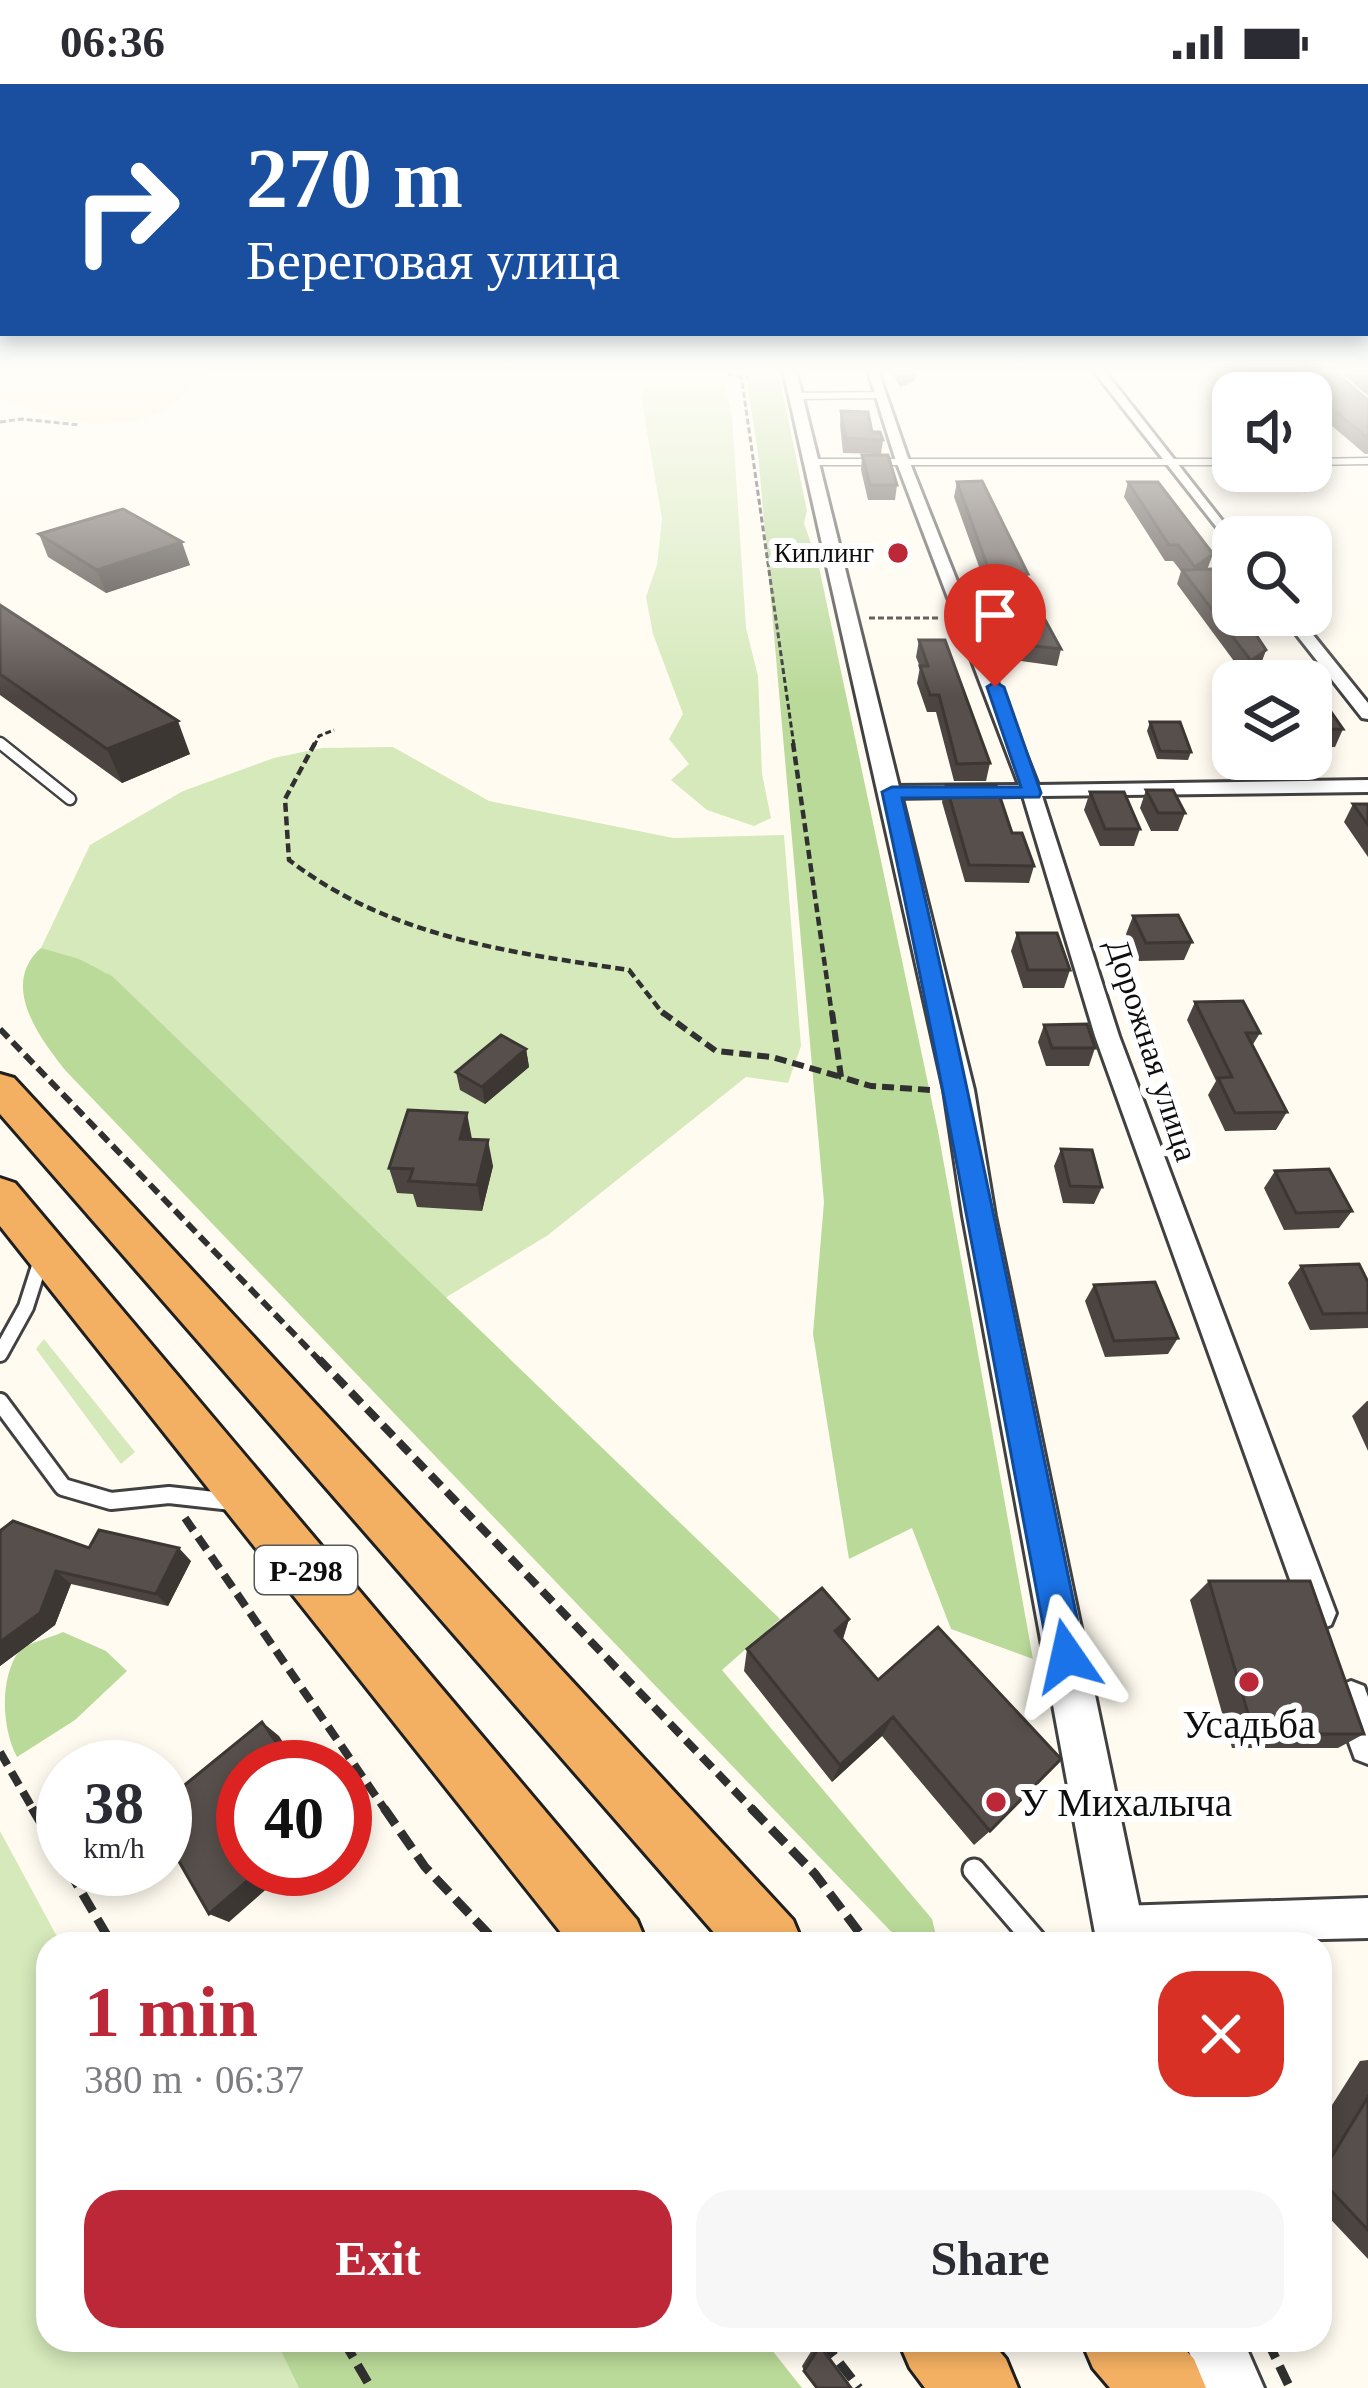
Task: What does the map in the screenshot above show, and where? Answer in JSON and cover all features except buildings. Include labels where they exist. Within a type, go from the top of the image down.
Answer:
[{"type":"highway","name":"Р-298","points":[[0,1088],[759,1932]]},
{"type":"highway","name":"Р-298","points":[[0,1195],[27,1235],[603,1932]]},
{"type":"highway","points":[[948,2352],[977,2388]]},
{"type":"highway","points":[[1132,2352],[1165,2388]]},
{"type":"street","points":[[815,482],[959,1090],[979,1216],[1119,1932]]},
{"type":"street","name":"Дорожная улица","points":[[911,482],[968,618],[1032,793],[1090,968],[1107,1036],[1327,1635]]},
{"type":"street","points":[[1183,482],[1212,518]]},
{"type":"street","points":[[1306,636],[1368,714]]},
{"type":"street","points":[[892,792],[1368,786]]},
{"type":"street","points":[[1344,1680],[1368,1746]]},
{"type":"street","points":[[1194,1932],[1368,1918]]},
{"type":"street","points":[[1218,2352],[1234,2388]]},
{"type":"lane","points":[[0,743],[70,799]]},
{"type":"lane","points":[[0,1354],[26,1307],[27,1235]]},
{"type":"lane","points":[[0,1402],[63,1487],[111,1501],[170,1496],[252,1505]]},
{"type":"lane","points":[[974,1870],[1027,1932]]},
{"type":"path","points":[[759,482],[841,1077]]},
{"type":"path","points":[[851,618],[968,618]]},
{"type":"path","points":[[334,730],[320,736],[285,799],[290,860],[351,902],[476,947],[629,970],[670,1022],[716,1052],[772,1057],[872,1086],[959,1090]]},
{"type":"path","points":[[0,1029],[815,1874],[859,1932]]},
{"type":"path","points":[[170,1496],[425,1867],[487,1932]]},
{"type":"path","points":[[0,1752],[36,1814]]},
{"type":"path","points":[[84,1896],[105,1932]]},
{"type":"path","points":[[350,2352],[371,2388]]},
{"type":"path","points":[[831,2352],[859,2388]]},
{"type":"path","points":[[1274,2352],[1290,2388]]},
{"type":"green space","points":[[656,482],[736,482],[746,628],[758,676],[762,774],[771,818],[754,826],[707,810],[671,780],[689,764],[669,739],[683,714],[653,634],[646,597],[657,565],[662,519]]},
{"type":"green space","points":[[761,482],[801,482],[807,511],[804,523],[819,567],[938,1131],[1033,1659],[951,1629],[912,1528],[849,1559],[813,1334],[824,1202]]},
{"type":"green space","points":[[393,747],[489,801],[673,838],[784,835],[801,1046],[788,1083],[746,1077],[548,1235],[445,1298],[105,972],[41,948],[90,845],[183,791],[274,758],[322,748]]},
{"type":"green space","points":[[41,948],[79,959],[112,976],[780,1619],[722,1670],[932,1919],[935,1932],[891,1932],[65,1070],[28,1010],[23,993],[29,962]]},
{"type":"green space","points":[[44,1339],[135,1452],[121,1464],[36,1349]]},
{"type":"green space","points":[[63,1632],[106,1651],[127,1671],[75,1720],[36,1740],[36,1745],[17,1757],[5,1702],[8,1674],[24,1648]]},
{"type":"green space","points":[[0,1831],[55,1932],[36,1932],[36,2352],[291,2352],[312,2388],[0,2388]]},
{"type":"green space","points":[[282,2352],[774,2352],[802,2388],[299,2388]]},
{"type":"place","name":"Киплинг","points":[[898,553]]},
{"type":"place","name":"Усадьба","points":[[1249,1682]]},
{"type":"place","name":"У Михалыча","points":[[996,1802]]},
{"type":"route","points":[[995,687],[1032,793],[892,792],[959,1090],[979,1216],[1067,1656]]}]
